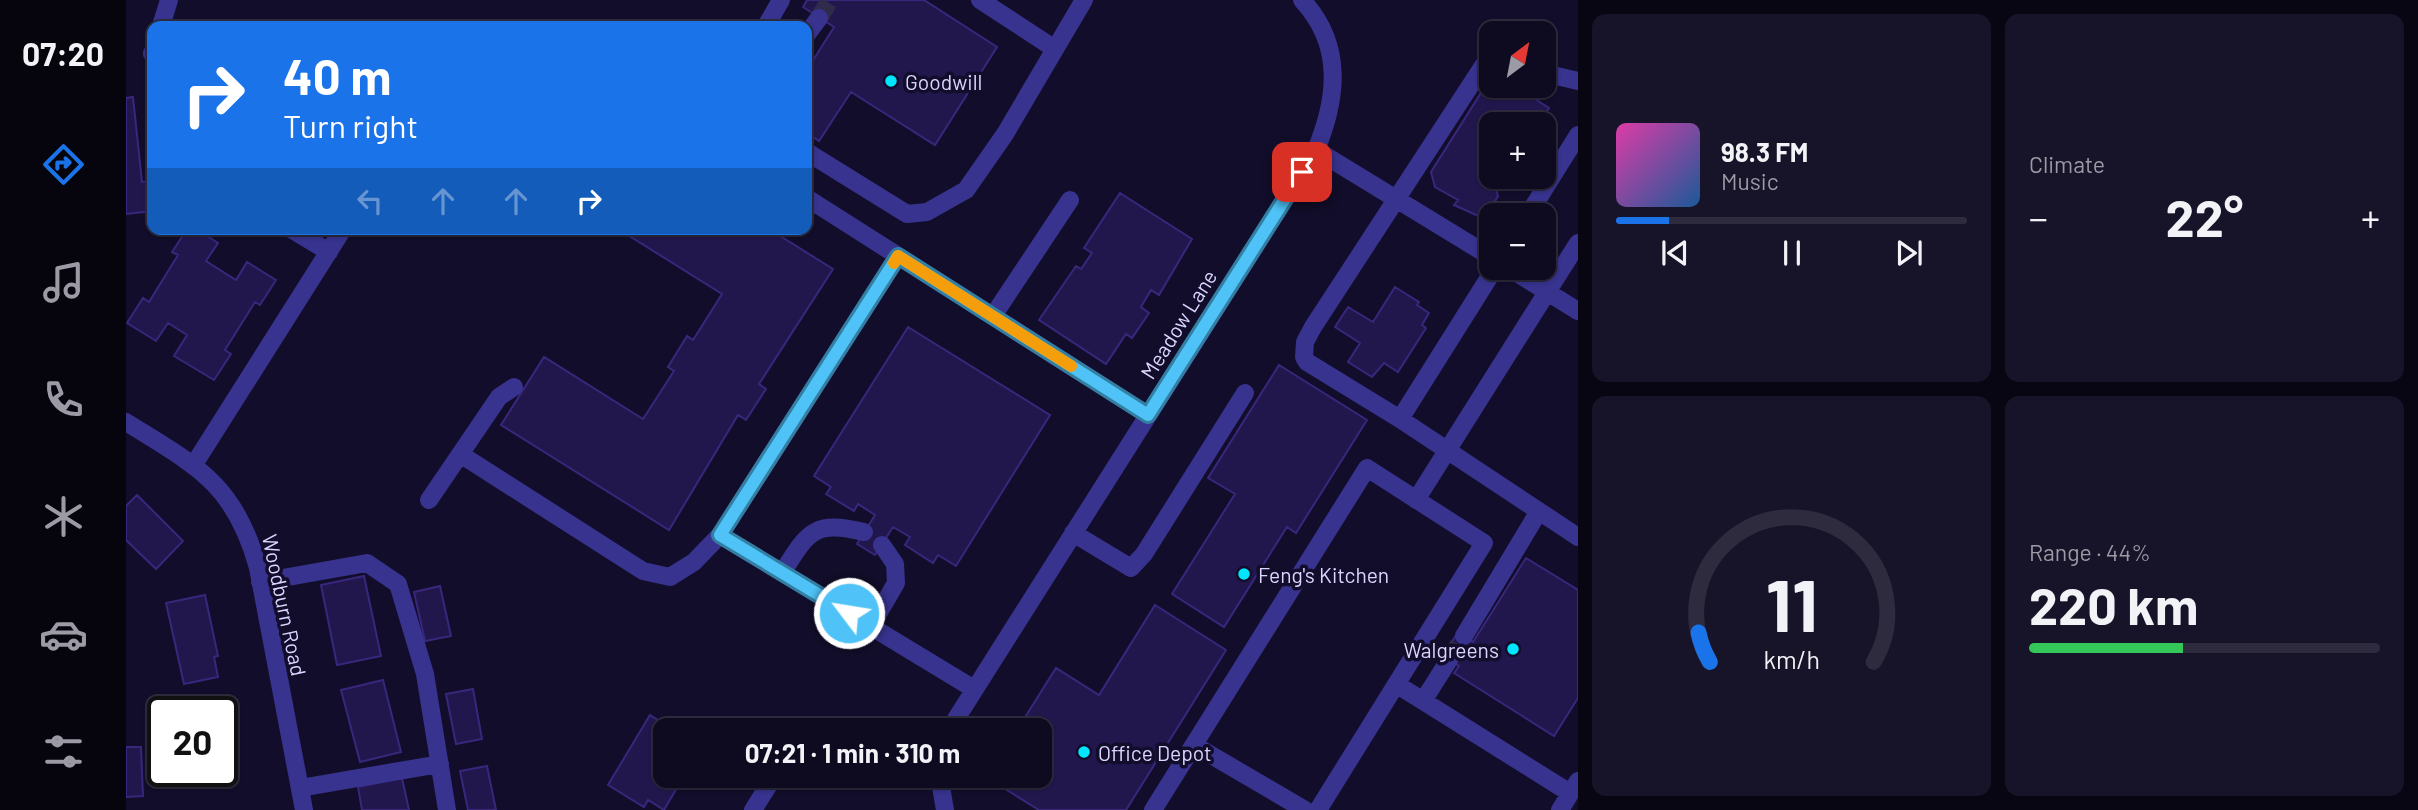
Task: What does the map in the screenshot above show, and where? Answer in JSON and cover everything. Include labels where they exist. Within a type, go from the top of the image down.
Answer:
[{"type":"street","points":[[163,21],[169,0]]},
{"type":"street","points":[[769,21],[781,0]]},
{"type":"street","points":[[981,0],[1055,49]]},
{"type":"street","points":[[812,155],[907,214],[927,212],[966,190],[1005,134],[1084,0]]},
{"type":"street","name":"Meadow Lane","points":[[956,718],[1316,150],[1328,121],[1333,98],[1333,65],[1323,32],[1302,0]]},
{"type":"street","points":[[812,27],[819,18]]},
{"type":"street","points":[[1479,72],[1313,327],[1305,342],[1304,357],[1307,362],[1400,419],[1578,537]]},
{"type":"street","points":[[1556,76],[1578,81]]},
{"type":"street","points":[[1536,203],[1578,135]]},
{"type":"street","points":[[1316,150],[1479,250]]},
{"type":"street","points":[[993,316],[1070,200]]},
{"type":"street","points":[[812,201],[1148,415]]},
{"type":"street","points":[[301,235],[328,252]]},
{"type":"street","points":[[193,466],[339,235]]},
{"type":"street","points":[[1416,500],[1578,243]]},
{"type":"street","points":[[460,454],[643,571],[670,577],[694,562],[720,535],[898,256]]},
{"type":"street","points":[[1400,419],[1487,280]]},
{"type":"street","points":[[1528,280],[1578,311]]},
{"type":"street","points":[[429,500],[499,397],[514,387]]},
{"type":"street","points":[[1073,533],[1130,568],[1144,554],[1245,393]]},
{"type":"street","name":"Woodburn Road","points":[[126,422],[193,466],[222,491],[239,514],[251,541],[304,810]]},
{"type":"street","points":[[1153,810],[1367,468],[1484,543],[1318,810]]},
{"type":"street","points":[[1464,636],[1539,511]]},
{"type":"street","points":[[782,573],[805,537],[820,529],[837,526],[864,532]]},
{"type":"street","points":[[720,535],[974,689]]},
{"type":"street","points":[[871,626],[896,583],[895,564],[882,545]]},
{"type":"street","points":[[260,582],[367,563],[398,584],[425,674],[447,810]]},
{"type":"street","points":[[1423,701],[1449,660]]},
{"type":"street","points":[[1396,684],[1574,787],[1560,810]]},
{"type":"street","points":[[1194,745],[1305,810]]},
{"type":"street","points":[[300,788],[440,764]]},
{"type":"street","points":[[753,810],[767,788]]},
{"type":"street","points":[[941,788],[945,810]]},
{"type":"building","name":"Goodwill","points":[[807,0],[924,0],[997,47],[935,145],[851,92],[819,141],[812,136],[812,62],[834,27],[803,7]]},
{"type":"building","points":[[1479,96],[1534,98],[1549,108],[1546,112],[1479,112],[1479,189],[1496,189],[1498,196],[1494,203],[1479,203],[1479,216],[1454,205],[1458,200],[1435,187],[1431,172]]},
{"type":"building","points":[[133,97],[142,182],[147,181],[147,212],[126,214],[126,98]]},
{"type":"building","points":[[1120,193],[1192,239],[1159,295],[1151,290],[1141,307],[1149,313],[1132,338],[1126,334],[1106,364],[1039,320],[1076,266],[1081,269],[1092,253],[1084,248]]},
{"type":"building","points":[[183,235],[205,235],[218,243],[206,261],[236,280],[247,262],[276,280],[260,305],[255,302],[225,350],[231,354],[214,380],[174,356],[187,335],[168,323],[156,341],[127,323],[143,298],[149,302],[178,255],[172,252]]},
{"type":"building","points":[[628,235],[779,235],[833,269],[759,384],[766,389],[746,420],[738,415],[669,530],[501,425],[544,357],[643,419],[674,371],[668,367],[687,336],[693,340],[722,294]]},
{"type":"building","points":[[1395,287],[1419,302],[1417,305],[1429,313],[1422,325],[1426,328],[1398,372],[1384,363],[1372,377],[1348,362],[1360,343],[1335,327],[1348,307],[1373,322]]},
{"type":"building","points":[[908,327],[1050,415],[956,566],[938,555],[933,563],[905,545],[910,537],[893,527],[875,555],[857,544],[875,515],[858,504],[854,511],[826,494],[831,487],[814,476]]},
{"type":"building","points":[[1279,365],[1367,420],[1296,533],[1287,527],[1224,627],[1172,594],[1235,494],[1208,478]]},
{"type":"building","points":[[137,495],[183,541],[156,569],[126,540],[126,506]]},
{"type":"building","name":"Walgreens","points":[[1526,558],[1578,590],[1578,698],[1554,736],[1454,673],[1459,666],[1443,656],[1458,632],[1473,642]]},
{"type":"building","points":[[364,576],[381,656],[337,665],[321,585]]},
{"type":"building","points":[[440,586],[451,636],[425,641],[414,592]]},
{"type":"building","points":[[205,595],[218,656],[214,657],[218,677],[184,684],[166,603]]},
{"type":"building","points":[[1155,605],[1226,650],[1126,810],[1039,810],[1004,788],[1052,788],[1052,718],[1025,718],[1056,668],[1099,695]]},
{"type":"building","points":[[383,680],[401,752],[360,762],[341,690]]},
{"type":"building","points":[[473,689],[482,739],[456,744],[446,694]]},
{"type":"building","points":[[650,715],[655,718],[653,788],[677,788],[664,810],[648,800],[644,807],[608,785]]},
{"type":"building","points":[[126,747],[141,747],[143,796],[126,797]]},
{"type":"building","points":[[487,766],[496,810],[468,810],[460,771]]},
{"type":"building","points":[[402,778],[409,810],[362,810],[358,787]]},
{"type":"tunnel","points":[[819,18],[830,0]]},
{"type":"tunnel","points":[[1449,660],[1464,636]]},
{"type":"slow traffic","points":[[894,263],[898,256],[1071,366]]},
{"type":"place","name":"Goodwill","points":[[891,81]]},
{"type":"place","name":"Feng's Kitchen","points":[[1244,574]]},
{"type":"place","name":"Walgreens","points":[[1513,649]]},
{"type":"place","name":"Office Depot","points":[[1084,752]]},
{"type":"route","points":[[849,613],[720,535],[898,256],[1148,415],[1302,172]]}]
